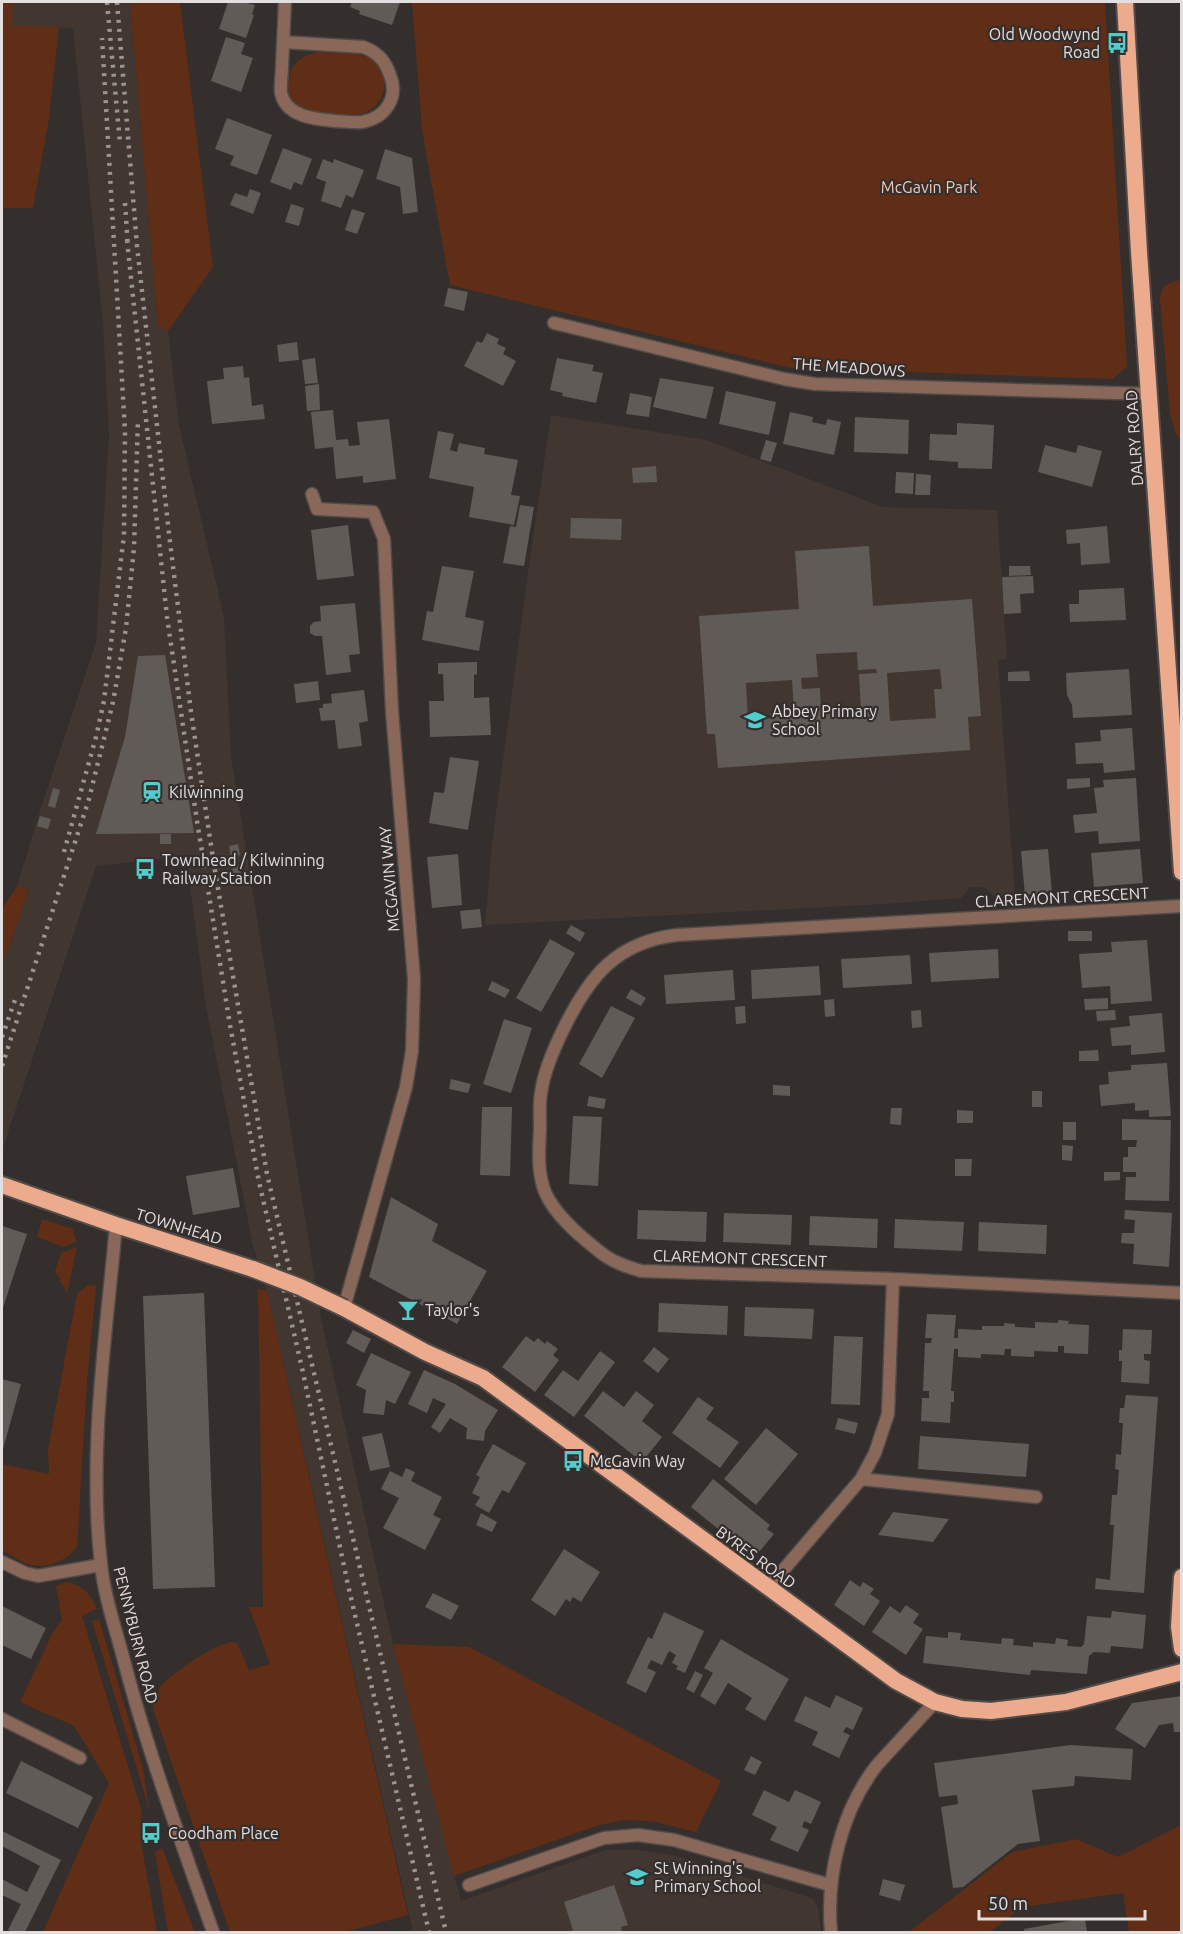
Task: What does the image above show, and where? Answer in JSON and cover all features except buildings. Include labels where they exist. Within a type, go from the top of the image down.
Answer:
[{"type":"highway","name":"DALRY ROAD","points":[[1125,2],[1182,872]]},
{"type":"highway","name":"TOWNHEAD","points":[[2,1185],[116,1226],[253,1269],[300,1287],[344,1308]]},
{"type":"highway","name":"BYRES ROAD","points":[[344,1308],[425,1352],[483,1378],[896,1681],[934,1702],[962,1709],[991,1711],[1066,1702],[1182,1672]]},
{"type":"highway","points":[[1182,1577],[1179,1628],[1182,1649]]},
{"type":"street","points":[[283,42],[363,47],[372,50],[380,56],[391,76],[394,86],[391,102],[383,112],[370,120],[360,122],[305,117],[286,104],[281,93],[283,42],[285,2]]},
{"type":"street","name":"THE MEADOWS","points":[[554,323],[784,379],[815,384],[1149,394]]},
{"type":"street","name":"MCGAVIN WAY","points":[[312,494],[317,509],[373,512],[384,539],[392,711],[414,979],[412,1051],[405,1087],[344,1308]]},
{"type":"street","name":"CLAREMONT CRESCENT","points":[[1182,906],[658,938],[624,952],[602,969],[578,999],[557,1042],[541,1092],[538,1165],[547,1195],[560,1215],[604,1256],[622,1266],[641,1272],[893,1279],[1182,1293]]},
{"type":"street","name":"PENNYBURN ROAD","points":[[116,1226],[99,1407],[97,1494],[101,1565],[119,1645],[148,1743],[213,1932]]},
{"type":"street","points":[[768,1588],[861,1479],[875,1453],[888,1414],[893,1279]]},
{"type":"street","points":[[861,1479],[1036,1497]]},
{"type":"street","points":[[2,1562],[25,1573],[38,1576],[101,1565]]},
{"type":"street","points":[[831,1932],[830,1885],[842,1833],[868,1776],[934,1702]]},
{"type":"street","points":[[2,1719],[80,1758]]},
{"type":"street","points":[[469,1885],[604,1838],[638,1835],[674,1840],[830,1885]]},
{"type":"shaded area","points":[[13,2],[130,2],[158,327],[168,331],[179,425],[224,617],[231,756],[321,1318],[393,1644],[461,1901],[605,1850],[638,1850],[677,1856],[812,1898],[818,1907],[821,1932],[413,1932],[267,1291],[253,1246],[206,1006],[187,863],[169,865],[168,858],[96,866],[2,1151],[2,967],[29,890],[17,886],[96,643],[109,435],[103,323],[73,29],[12,25]]},
{"type":"shaded area","name":"Abbey Primary School","points":[[551,415],[706,440],[883,507],[997,510],[1007,659],[998,660],[1015,896],[995,897],[984,887],[970,887],[961,898],[885,904],[485,925],[492,843]]},
{"type":"green space","points":[[2,2],[13,2],[12,25],[59,27],[49,118],[33,208],[2,208]]},
{"type":"green space","points":[[130,2],[180,2],[213,267],[168,331],[158,327]]},
{"type":"green space","name":"McGavin Park","points":[[412,2],[1105,2],[1127,366],[1113,379],[791,368],[450,285],[422,130]]},
{"type":"green space","points":[[319,52],[357,54],[376,63],[384,78],[384,87],[379,102],[373,109],[358,114],[328,114],[310,111],[295,103],[288,87],[293,66],[309,54]]},
{"type":"green space","points":[[1182,280],[1181,441],[1175,432],[1170,413],[1160,300],[1166,286]]},
{"type":"green space","points":[[17,886],[29,890],[2,967],[2,909]]},
{"type":"green space","points":[[42,1219],[73,1229],[76,1242],[63,1247],[37,1237]]},
{"type":"green space","points":[[77,1247],[67,1293],[55,1271],[61,1253]]},
{"type":"green space","points":[[88,1285],[96,1286],[87,1382],[77,1547],[57,1562],[31,1565],[2,1550],[2,1464],[49,1474],[48,1449],[77,1294]]},
{"type":"green space","points":[[258,1289],[267,1291],[408,1915],[344,1932],[230,1932],[153,1709],[156,1694],[167,1680],[196,1659],[227,1643],[235,1642],[238,1645],[249,1670],[270,1664],[249,1607],[263,1607]]},
{"type":"green space","points":[[66,1582],[77,1585],[85,1591],[92,1598],[97,1609],[82,1616],[142,1812],[140,1836],[157,1932],[43,1932],[109,1783],[74,1726],[20,1702],[53,1632],[62,1620],[56,1586]]},
{"type":"green space","points":[[99,1619],[142,1765],[150,1812],[92,1621]]},
{"type":"green space","points":[[393,1644],[469,1647],[721,1781],[696,1832],[651,1821],[625,1820],[599,1825],[454,1876]]},
{"type":"green space","points":[[1181,1825],[1181,1932],[1129,1932],[1123,1893],[1022,1907],[990,1932],[909,1932],[1012,1852],[1076,1839],[1118,1857]]},
{"type":"green space","points":[[162,1848],[195,1932],[168,1932],[155,1852]]},
{"type":"railway","points":[[107,2],[120,143]]},
{"type":"railway","points":[[117,2],[137,246],[170,542],[191,712],[214,865],[267,1174],[446,1932]]},
{"type":"railway","points":[[64,852],[104,701],[124,535],[125,431],[102,38]]},
{"type":"railway","points":[[125,203],[128,248]]},
{"type":"railway","points":[[127,240],[167,617],[230,1025],[259,1182],[302,1368],[348,1585],[429,1932]]},
{"type":"railway","points":[[2,1066],[89,799],[113,702],[126,628],[134,548],[138,419]]},
{"type":"railway","points":[[2,1037],[16,997]]},
{"type":"place","name":"Old Woodwynd Road","points":[[1117,43]]},
{"type":"place","name":"Abbey Primary School","points":[[755,720]]},
{"type":"place","name":"Kilwinning","points":[[152,792]]},
{"type":"place","name":"Townhead / Kilwinning Railway Station","points":[[145,869]]},
{"type":"place","name":"Taylor's","points":[[408,1310]]},
{"type":"place","name":"McGavin Way","points":[[573,1461]]},
{"type":"place","name":"Coodham Place","points":[[151,1833]]},
{"type":"place","name":"St Winning's Primary School","points":[[637,1877]]}]
